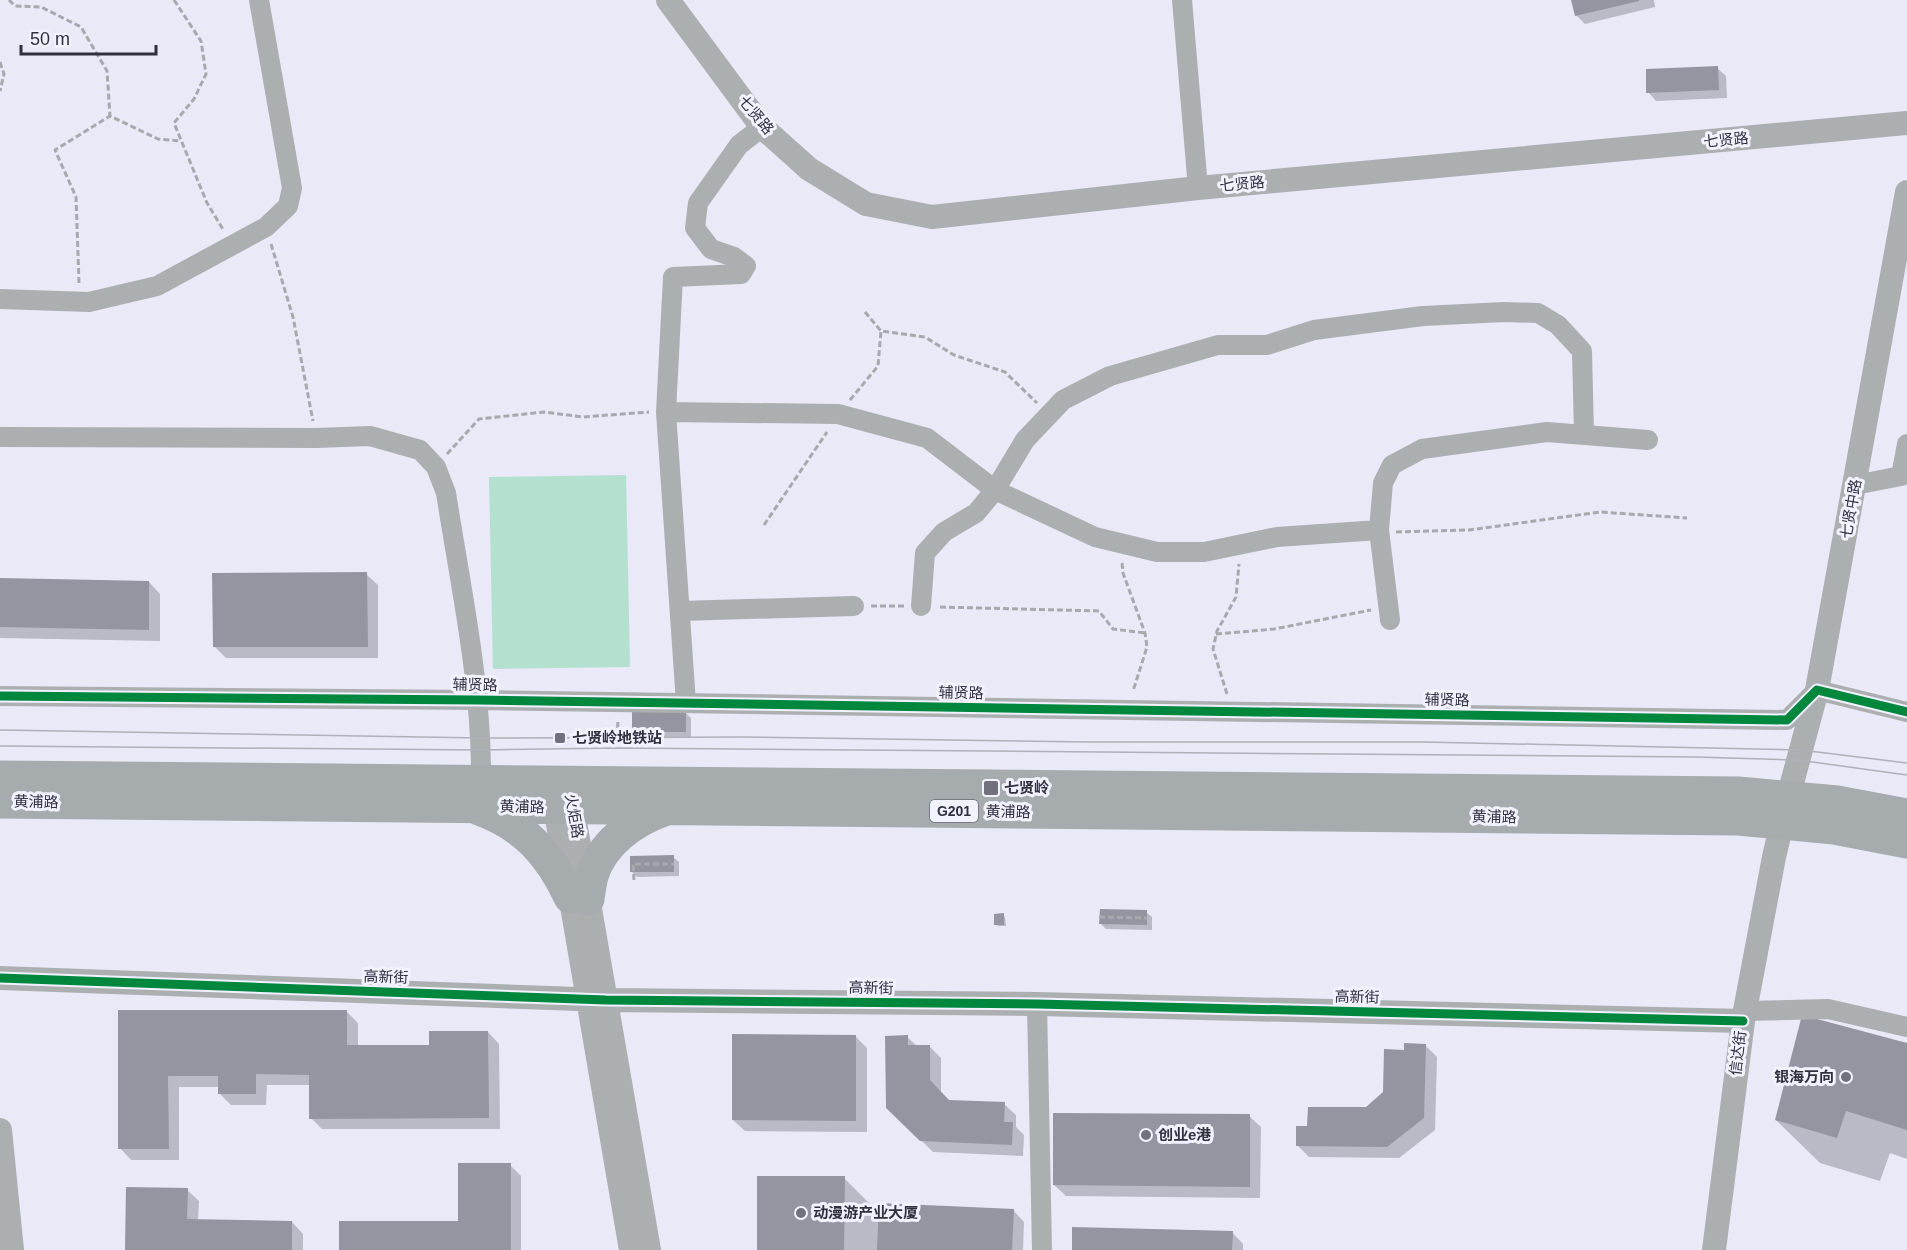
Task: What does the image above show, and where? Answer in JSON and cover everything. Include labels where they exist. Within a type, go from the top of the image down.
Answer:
[{"type":"highway","name":"黄浦路","points":[[0,777],[476,794],[668,808],[1738,819],[1838,802],[1907,815]]},
{"type":"highway","name":"黄浦路","points":[[565,799],[1738,793],[1834,828],[1907,842]]},
{"type":"highway","name":"黄浦路","points":[[0,801],[476,794]]},
{"type":"highway","points":[[476,794],[492,813],[512,824],[530,838],[579,898],[604,854],[618,837],[633,824],[668,808]]},
{"type":"street","points":[[0,299],[89,302],[157,286],[266,227],[288,206],[292,188],[259,0]]},
{"type":"street","name":"七贤路","points":[[668,0],[762,127],[809,169],[866,204],[932,218],[1198,188],[1907,123]]},
{"type":"street","points":[[1182,0],[1198,188]]},
{"type":"street","points":[[686,703],[666,412],[673,277],[741,273],[747,266],[734,257],[711,249],[695,228],[698,202],[740,145],[762,127]]},
{"type":"street","name":"七贤中路","points":[[1785,810],[1817,690],[1907,192]]},
{"type":"street","points":[[921,606],[925,553],[944,532],[976,513],[995,490],[1025,440],[1064,400],[1110,376],[1218,345],[1267,345],[1314,330],[1423,316],[1504,312],[1538,313],[1558,325],[1582,351],[1584,435]]},
{"type":"street","points":[[666,412],[838,414],[927,438],[995,490],[1095,537],[1157,552],[1204,552],[1277,537],[1379,531]]},
{"type":"street","points":[[1389,613],[1379,531],[1383,483],[1392,465],[1422,448],[1547,432],[1648,440]]},
{"type":"street","points":[[0,437],[316,438],[370,436],[420,450],[436,467],[446,494],[482,738],[476,794]]},
{"type":"street","points":[[1855,485],[1901,476],[1907,444]]},
{"type":"street","points":[[680,611],[854,606]]},
{"type":"street","points":[[1817,690],[1907,712]]},
{"type":"street","name":"辅贤路","points":[[0,696],[478,700],[1787,720],[1817,690]]},
{"type":"street","name":"火炬路","points":[[565,799],[597,1000],[649,1250]]},
{"type":"street","name":"信达街","points":[[1714,1250],[1743,1016],[1785,810]]},
{"type":"street","name":"高新街","points":[[0,978],[597,1000],[1037,1004],[1743,1016]]},
{"type":"street","name":"火炬路","points":[[597,1000],[631,1250]]},
{"type":"street","points":[[1037,1004],[1042,1250]]},
{"type":"street","points":[[1743,1016],[1828,1009],[1907,1027]]},
{"type":"street","points":[[0,1130],[12,1250]]},
{"type":"path","points":[[9,0],[15,6],[41,7],[81,27],[106,71],[110,116]]},
{"type":"path","points":[[174,0],[201,41],[206,74],[194,99],[174,123],[207,203],[232,245]]},
{"type":"path","points":[[0,62],[4,74],[0,91]]},
{"type":"path","points":[[110,116],[158,139],[180,141]]},
{"type":"path","points":[[79,302],[76,197],[55,150],[110,116]]},
{"type":"path","points":[[266,227],[293,317],[316,438]]},
{"type":"path","points":[[865,312],[881,331],[925,337],[954,354],[1005,372],[1049,415]]},
{"type":"path","points":[[436,467],[479,419],[544,412],[583,417],[666,412]]},
{"type":"path","points":[[1379,531],[1469,531],[1600,512],[1687,518]]},
{"type":"path","points":[[1120,543],[1123,573],[1145,633],[1147,647],[1127,710]]},
{"type":"path","points":[[1233,712],[1213,649],[1216,634],[1236,597],[1241,545]]},
{"type":"path","points":[[854,606],[1099,611],[1113,629],[1145,633]]},
{"type":"path","points":[[1216,634],[1274,629],[1389,613]]},
{"type":"path","points":[[634,880],[633,864],[674,864]]},
{"type":"path","points":[[1099,917],[1147,918]]},
{"type":"green space","points":[[626,475],[630,667],[493,669],[489,477]]},
{"type":"building","points":[[1571,0],[1639,0],[1639,1],[1575,16]]},
{"type":"building","points":[[1718,66],[1719,90],[1646,93],[1646,69]]},
{"type":"building","points":[[367,572],[368,647],[213,647],[212,573]]},
{"type":"building","points":[[0,578],[149,581],[149,630],[0,627]]},
{"type":"building","points":[[632,711],[686,711],[686,732],[632,732]]},
{"type":"building","points":[[674,855],[674,872],[630,872],[630,856]]},
{"type":"building","points":[[1100,909],[1147,910],[1147,925],[1099,924]]},
{"type":"building","points":[[1004,913],[1004,925],[994,925],[994,914]]},
{"type":"building","points":[[118,1010],[347,1010],[347,1045],[429,1045],[429,1031],[488,1031],[489,1118],[309,1119],[309,1075],[256,1074],[256,1094],[218,1094],[218,1076],[168,1076],[169,1149],[118,1149]]},
{"type":"building","name":"银海万向","points":[[1802,1015],[1907,1043],[1907,1130],[1846,1111],[1837,1138],[1775,1120]]},
{"type":"building","points":[[732,1034],[856,1035],[856,1121],[732,1120]]},
{"type":"building","points":[[908,1035],[908,1045],[930,1045],[930,1080],[949,1100],[1005,1102],[1004,1122],[1013,1122],[1012,1145],[920,1141],[886,1108],[885,1036]]},
{"type":"building","points":[[1404,1043],[1426,1044],[1424,1118],[1387,1147],[1296,1146],[1296,1126],[1307,1126],[1308,1107],[1366,1107],[1383,1092],[1384,1049],[1404,1050]]},
{"type":"building","points":[[1053,1113],[1250,1114],[1250,1187],[1053,1185]]},
{"type":"building","points":[[458,1163],[511,1163],[511,1250],[339,1250],[339,1221],[458,1221]]},
{"type":"building","name":"动漫游产业大厦","points":[[757,1176],[845,1176],[844,1250],[757,1250]]},
{"type":"building","points":[[126,1187],[188,1188],[187,1219],[292,1221],[292,1250],[125,1250]]},
{"type":"building","points":[[879,1203],[1014,1209],[1012,1250],[877,1250]]},
{"type":"building","points":[[1072,1227],[1233,1231],[1232,1250],[1072,1250]]},
{"type":"tram line","points":[[0,730],[482,738],[744,737],[1090,742],[1424,742],[1801,750],[1907,763]]},
{"type":"tram line","points":[[0,746],[481,750],[618,748],[1696,757],[1798,760],[1907,775]]},
{"type":"cycle path","points":[[0,696],[478,700],[1787,720],[1817,690],[1907,712]]},
{"type":"cycle path","points":[[0,978],[606,1000],[1037,1004],[1743,1021]]},
{"type":"place","name":"七贤岭地铁站","points":[[560,738]]},
{"type":"place","name":"七贤岭","points":[[991,788]]},
{"type":"place","name":"银海万向","points":[[1846,1077]]},
{"type":"place","name":"创业e港","points":[[1146,1135]]},
{"type":"place","name":"动漫游产业大厦","points":[[801,1213]]}]
